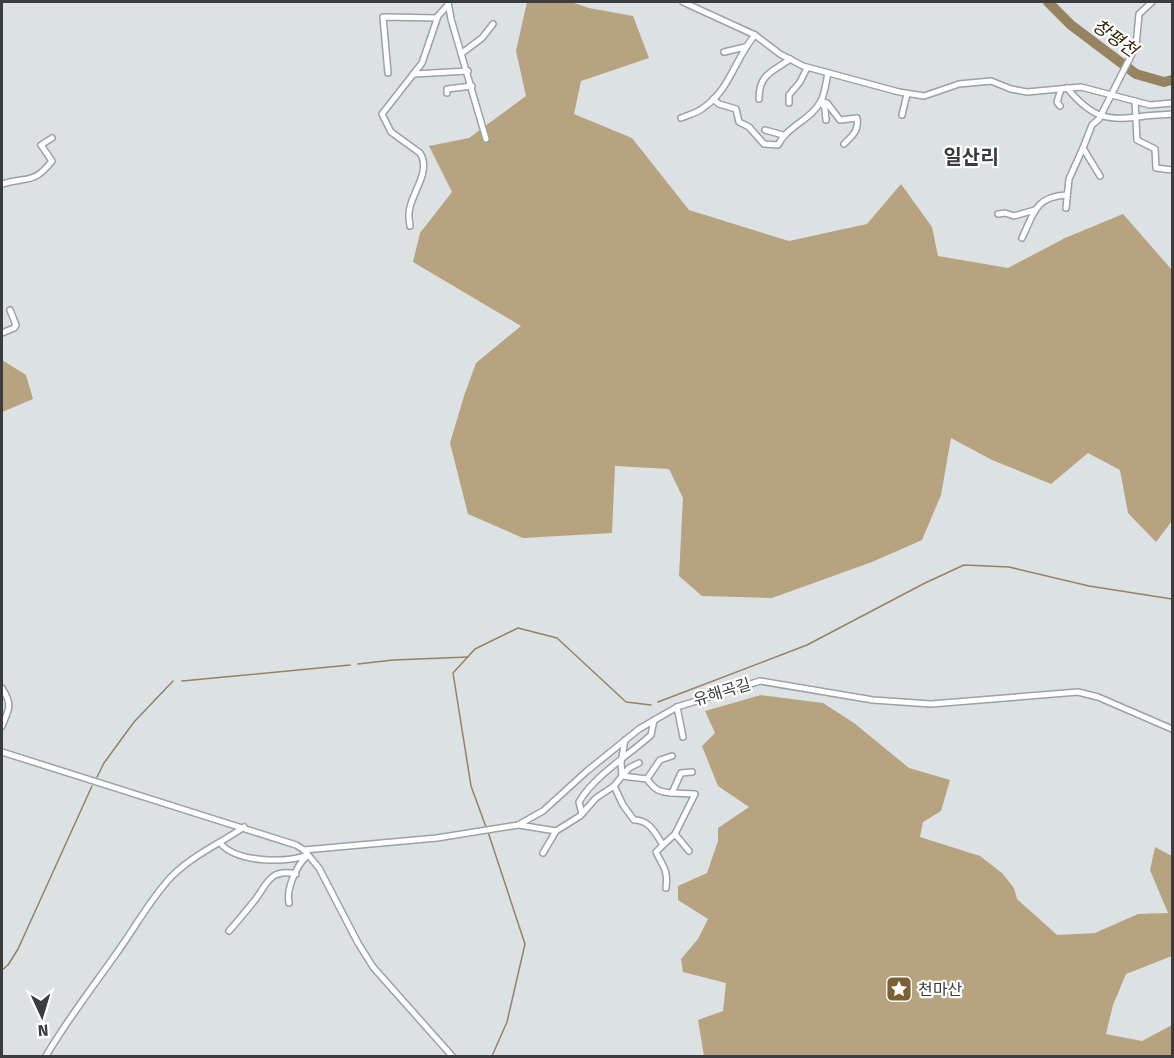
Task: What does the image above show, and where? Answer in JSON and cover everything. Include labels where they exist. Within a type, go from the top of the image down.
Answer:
[{"type":"street","points":[[683,2],[755,35],[807,68],[907,94],[924,96],[958,84],[991,81],[1011,89],[1027,92],[1081,87],[1150,105],[1173,104]]},
{"type":"street","points":[[1066,208],[1071,172],[1092,125],[1101,116],[1136,46],[1139,14],[1152,2]]},
{"type":"street","points":[[410,226],[409,209],[420,183],[423,157],[391,132],[382,114],[414,74],[425,56],[437,18],[447,4]]},
{"type":"street","points":[[447,4],[486,139]]},
{"type":"street","points":[[388,73],[383,17],[437,18]]},
{"type":"street","points":[[462,53],[482,38],[493,24]]},
{"type":"street","points":[[681,118],[702,109],[721,92],[730,79],[745,47],[755,35]]},
{"type":"street","points":[[724,52],[745,47]]},
{"type":"street","points":[[759,99],[759,91],[766,75],[790,59]]},
{"type":"street","points":[[789,103],[789,95],[800,82],[807,68]]},
{"type":"street","points":[[414,74],[418,76],[468,71]]},
{"type":"street","points":[[713,99],[719,104],[736,110],[739,122],[749,127],[764,144],[778,145],[783,135],[810,114],[821,100],[828,73]]},
{"type":"street","points":[[447,93],[447,89],[472,86]]},
{"type":"street","points":[[1060,106],[1057,102],[1064,88]]},
{"type":"street","points":[[1064,88],[1077,101],[1101,116],[1116,119],[1173,114]]},
{"type":"street","points":[[902,115],[907,94]]},
{"type":"street","points":[[821,100],[826,120]]},
{"type":"street","points":[[821,100],[827,103],[840,120],[856,118],[858,126],[844,144]]},
{"type":"street","points":[[1135,101],[1137,140],[1155,149],[1156,168],[1173,170]]},
{"type":"street","points":[[765,130],[783,135]]},
{"type":"street","points":[[2,184],[41,175],[52,161],[41,145],[52,138]]},
{"type":"street","points":[[1083,148],[1100,176]]},
{"type":"street","points":[[1022,238],[1036,206],[1054,196],[1066,195]]},
{"type":"street","points":[[998,214],[1005,213],[1014,216],[1035,210]]},
{"type":"street","points":[[2,333],[16,325],[10,310]]},
{"type":"street","name":"유해곡길","points":[[220,843],[237,855],[282,861],[306,852],[473,833],[518,825],[543,811],[625,740],[677,706],[760,681],[873,700],[931,704],[1078,692],[1098,697],[1173,729]]},
{"type":"street","points":[[2,688],[10,707],[2,726]]},
{"type":"street","points":[[677,706],[683,737]]},
{"type":"street","points":[[582,814],[579,802],[585,793],[622,758],[651,735],[654,720]]},
{"type":"street","points":[[622,776],[625,740]]},
{"type":"street","points":[[2,752],[282,839],[306,852],[319,868],[373,967],[452,1056]]},
{"type":"street","points":[[647,779],[660,759],[672,756]]},
{"type":"street","points":[[543,853],[556,831],[582,814],[596,798],[614,786],[629,768],[639,763]]},
{"type":"street","points":[[672,793],[681,773],[692,772]]},
{"type":"street","points":[[622,776],[647,779],[659,792],[694,794],[675,834],[656,852],[667,874],[666,888]]},
{"type":"street","points":[[614,786],[623,805],[634,820],[642,820],[652,827],[663,846]]},
{"type":"street","points":[[518,825],[556,831]]},
{"type":"street","points":[[46,1056],[66,1022],[117,953],[151,901],[189,861],[244,827]]},
{"type":"street","points":[[675,834],[689,851]]},
{"type":"street","points":[[289,903],[287,895],[306,852]]},
{"type":"street","points":[[230,931],[267,881],[283,872],[296,874]]},
{"type":"shaded area","points":[[527,2],[571,2],[589,8],[633,16],[649,58],[581,81],[574,114],[632,138],[689,210],[789,241],[867,224],[901,184],[932,227],[938,256],[1008,268],[1065,238],[1123,214],[1172,270],[1172,521],[1156,542],[1128,513],[1120,470],[1088,453],[1051,484],[992,460],[951,438],[941,495],[922,540],[872,562],[772,598],[702,596],[679,576],[683,498],[669,469],[615,466],[612,533],[523,538],[468,514],[450,443],[476,363],[521,326],[413,262],[420,233],[452,192],[429,146],[469,138],[526,96],[516,51]]},
{"type":"shaded area","points":[[2,360],[26,375],[33,399],[2,412]]},
{"type":"shaded area","points":[[761,695],[823,703],[854,723],[909,768],[950,780],[941,811],[923,822],[920,837],[980,856],[1002,873],[1014,888],[1017,899],[1057,935],[1095,933],[1138,914],[1168,913],[1150,870],[1155,847],[1172,856],[1172,956],[1126,974],[1113,1005],[1106,1034],[1142,1041],[1172,1025],[1172,1056],[704,1056],[698,1020],[723,1011],[726,983],[683,972],[681,959],[698,939],[708,919],[678,900],[678,886],[707,873],[718,841],[718,828],[749,807],[718,786],[702,746],[715,733],[705,711]]},
{"type":"waterway","name":"창평천","points":[[1048,2],[1071,25],[1136,74],[1164,82],[1172,80]]},
{"type":"waterway","points":[[658,702],[807,645],[964,565],[1009,567],[1089,586],[1172,599]]},
{"type":"waterway","points":[[486,827],[471,786],[453,673],[475,649],[518,628],[557,638],[626,702],[651,705]]},
{"type":"waterway","points":[[358,664],[468,657]]},
{"type":"waterway","points":[[182,681],[350,665]]},
{"type":"waterway","points":[[97,777],[104,763],[134,722],[173,681]]},
{"type":"waterway","points":[[2,970],[18,949],[92,786]]},
{"type":"waterway","points":[[488,832],[525,944],[507,1022],[492,1056]]},
{"type":"place","name":"천마산","points":[[899,989]]},
{"type":"district","name":"일산리","points":[[971,157]]}]
